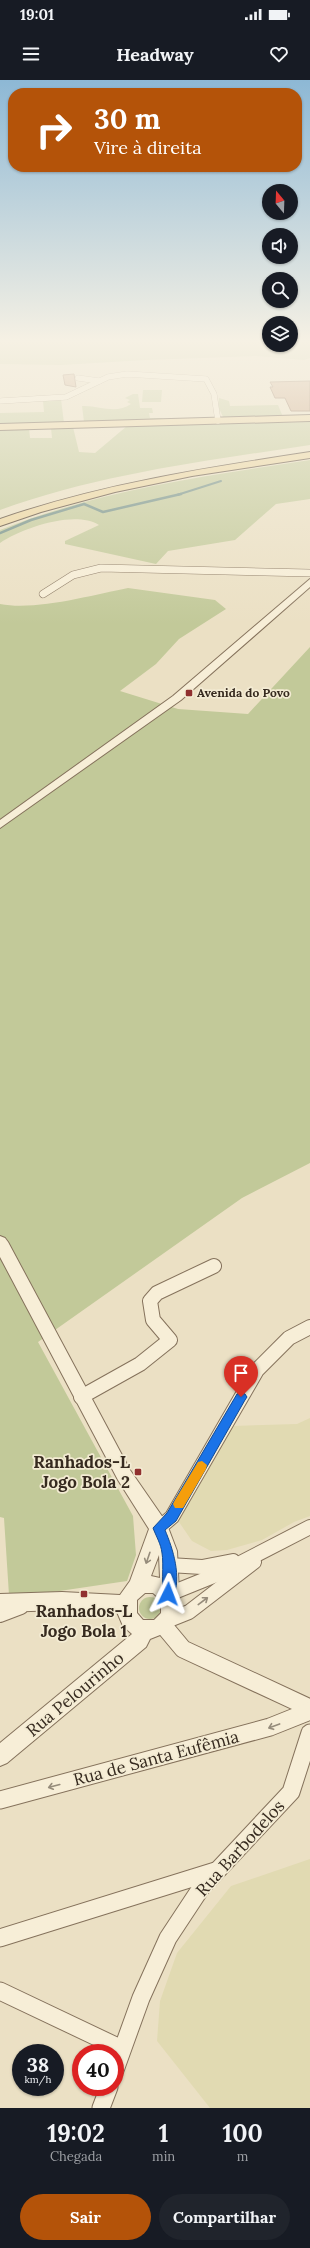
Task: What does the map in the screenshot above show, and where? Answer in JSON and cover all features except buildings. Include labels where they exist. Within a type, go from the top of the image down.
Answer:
[{"type":"main road","points":[[0,517],[60,497],[129,480],[310,450]]},
{"type":"main road","points":[[0,523],[48,506],[120,486],[310,455]]},
{"type":"street","points":[[43,594],[73,575],[101,568],[310,573]]},
{"type":"street","points":[[0,825],[177,698],[310,582]]},
{"type":"street","points":[[0,1242],[81,1397],[124,1475],[159,1528],[168,1551],[168,1594],[173,1604],[173,1610],[159,1624]]},
{"type":"street","points":[[81,1397],[140,1364],[170,1340],[153,1320],[150,1301],[158,1293],[214,1266]]},
{"type":"street","points":[[264,1551],[253,1563],[188,1612],[159,1624],[132,1622],[125,1610],[125,1604],[128,1597],[138,1587],[159,1528],[172,1517],[257,1370],[289,1338],[310,1327]]},
{"type":"street","points":[[168,1594],[221,1573],[310,1527]]},
{"type":"street","points":[[169,1565],[198,1568],[216,1566],[264,1551]]},
{"type":"street","points":[[138,1587],[155,1586],[168,1594]]},
{"type":"street","points":[[0,1603],[38,1600],[85,1600],[125,1604]]},
{"type":"street","points":[[0,1615],[38,1600]]},
{"type":"street","points":[[159,1624],[183,1649],[310,1708]]},
{"type":"street","name":"Rua Pelourinho","points":[[1,1753],[159,1624]]},
{"type":"street","name":"Rua de Santa Eufêmia","points":[[0,1800],[270,1728],[310,1711]]},
{"type":"street","name":"Rua Barbodelos","points":[[124,2044],[141,1998],[168,1938],[200,1888],[291,1792],[310,1733]]},
{"type":"street","points":[[0,1938],[217,1870]]},
{"type":"street","points":[[0,1991],[111,2044]]},
{"type":"street","points":[[101,2108],[106,2096]]},
{"type":"shaded area","points":[[310,1418],[310,1516],[294,1522],[262,1540],[227,1550],[211,1551],[192,1541],[179,1522],[184,1506],[231,1426],[297,1424]]},
{"type":"shaded area","points":[[310,1859],[310,2108],[210,2108],[157,2041],[160,2001],[177,1953],[231,1886]]},
{"type":"green space","points":[[0,435],[30,435],[30,438],[52,438],[52,435],[75,435],[79,452],[95,453],[117,435],[310,435],[310,445],[192,463],[114,478],[76,487],[0,510]]},
{"type":"green space","points":[[310,460],[310,499],[276,504],[235,540],[168,551],[156,564],[65,544],[65,541],[99,525],[89,521],[76,519],[63,520],[35,527],[10,537],[0,543],[0,530],[75,504],[153,486]]},
{"type":"green space","points":[[128,588],[215,600],[226,609],[179,639],[156,664],[120,691],[178,709],[248,714],[310,647],[310,1163],[242,1198],[38,1342],[133,1516],[136,1555],[127,1581],[46,1593],[9,1595],[4,1518],[0,1517],[0,604],[14,606],[47,604]]},
{"type":"green space","points":[[150,1597],[158,1600],[161,1608],[158,1616],[150,1619],[142,1616],[139,1608],[142,1600]]},
{"type":"waterway","points":[[178,495],[221,481]]},
{"type":"waterway","points":[[0,533],[31,520],[84,504],[103,512],[178,495]]},
{"type":"slow traffic","points":[[179,1504],[202,1465]]},
{"type":"place","name":"Avenida do Povo","points":[[189,693]]},
{"type":"place","name":"Ranhados-L Jogo Bola 2","points":[[138,1472]]},
{"type":"place","name":"Ranhados-L Jogo Bola 1","points":[[84,1594]]},
{"type":"route","points":[[168,1594],[170,1580],[168,1551],[159,1528],[172,1517],[241,1397]]}]
